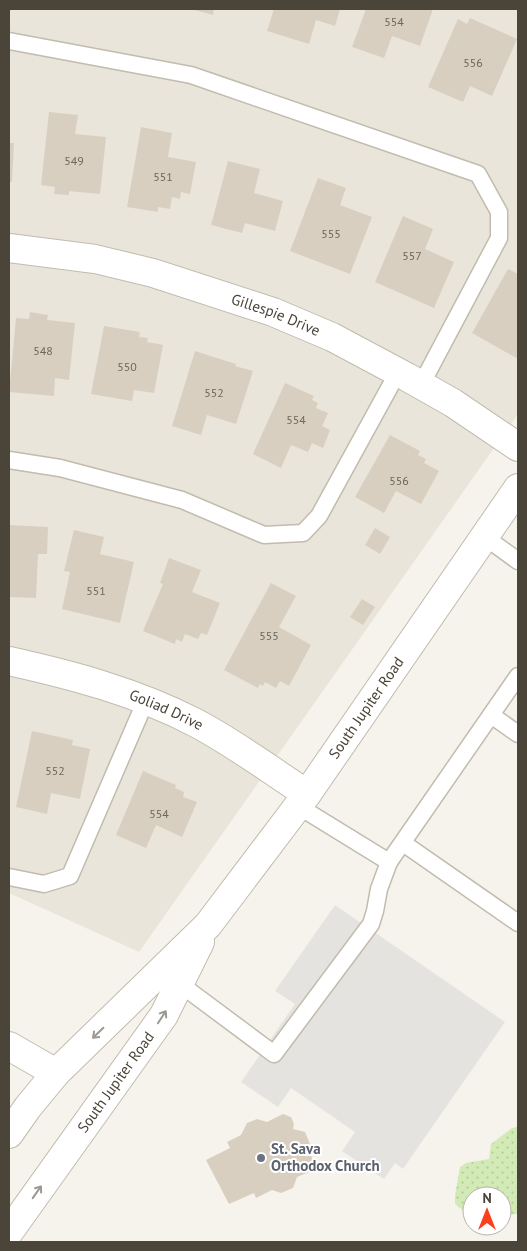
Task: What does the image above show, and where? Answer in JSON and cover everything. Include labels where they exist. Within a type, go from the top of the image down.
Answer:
[{"type":"street","name":"Gillespie Drive","points":[[9,248],[95,259],[153,273],[273,312],[332,337],[409,378],[453,403],[518,447]]},
{"type":"street","name":"South Jupiter Road","points":[[9,1134],[56,1073],[208,925],[302,800],[518,488]]},
{"type":"street","name":"Goliad Drive","points":[[9,661],[63,673],[146,700],[195,722],[302,800]]},
{"type":"street","name":"South Jupiter Road","points":[[9,1232],[164,1015],[208,925]]},
{"type":"street","points":[[9,1046],[56,1073]]},
{"type":"lane","points":[[9,41],[192,75],[478,174],[499,212],[499,238],[319,516],[303,533],[264,535],[182,500],[60,468],[9,460]]},
{"type":"lane","points":[[484,537],[518,561]]},
{"type":"lane","points":[[180,984],[274,1054],[371,924],[379,889],[389,862],[518,676]]},
{"type":"lane","points":[[9,877],[44,884],[70,876],[146,700]]},
{"type":"lane","points":[[491,715],[518,734]]},
{"type":"lane","points":[[302,800],[389,862]]},
{"type":"lane","points":[[403,843],[518,923]]},
{"type":"shaded area","points":[[9,9],[518,9],[518,414],[139,952],[9,893]]},
{"type":"shaded area","points":[[335,905],[505,1022],[403,1169],[395,1163],[384,1179],[342,1151],[355,1132],[291,1088],[278,1107],[241,1082],[295,1004],[275,991]]},
{"type":"green space","points":[[518,1127],[518,1214],[512,1214],[512,1186],[462,1186],[462,1210],[455,1204],[460,1167],[466,1163],[489,1159],[491,1144],[512,1128]]},
{"type":"building","points":[[191,9],[214,9],[213,15]]},
{"type":"building","points":[[274,9],[340,9],[335,26],[316,20],[309,44],[267,31]]},
{"type":"building","points":[[366,9],[433,9],[420,46],[392,36],[384,58],[352,47]]},
{"type":"building","points":[[470,18],[517,39],[492,96],[470,86],[463,102],[428,87],[458,19],[467,24]]},
{"type":"building","points":[[49,112],[78,115],[75,134],[106,137],[100,194],[69,191],[69,195],[54,194],[55,187],[41,185]]},
{"type":"building","points":[[141,127],[172,133],[168,157],[196,162],[190,194],[181,192],[180,199],[172,197],[170,209],[158,207],[158,212],[127,207]]},
{"type":"building","points":[[9,143],[14,143],[12,182],[9,182]]},
{"type":"building","points":[[228,161],[260,169],[254,193],[283,201],[275,231],[245,223],[242,233],[211,225]]},
{"type":"building","points":[[318,178],[346,188],[340,205],[372,217],[350,274],[290,251]]},
{"type":"building","points":[[403,216],[433,229],[425,249],[454,262],[434,308],[375,282]]},
{"type":"building","points":[[508,269],[518,274],[518,359],[472,333]]},
{"type":"building","points":[[30,312],[48,315],[47,320],[75,323],[69,380],[55,378],[54,396],[9,392],[16,318],[29,319]]},
{"type":"building","points":[[104,326],[140,332],[139,337],[148,338],[147,342],[163,345],[154,393],[134,390],[132,401],[91,394]]},
{"type":"building","points":[[195,351],[253,371],[236,424],[207,415],[201,435],[172,426]]},
{"type":"building","points":[[285,383],[314,396],[312,400],[318,403],[316,408],[328,413],[322,426],[330,430],[323,448],[312,443],[308,452],[291,445],[281,468],[253,454]]},
{"type":"building","points":[[390,435],[420,451],[418,455],[426,459],[424,463],[439,471],[421,504],[396,491],[384,513],[355,497]]},
{"type":"building","points":[[9,525],[48,527],[47,554],[38,554],[36,598],[9,597]]},
{"type":"building","points":[[375,528],[390,537],[380,554],[365,545]]},
{"type":"building","points":[[74,530],[104,537],[100,554],[134,562],[120,623],[62,609],[70,572],[64,571]]},
{"type":"building","points":[[169,558],[201,570],[192,592],[220,603],[207,635],[201,633],[198,639],[185,634],[182,642],[176,639],[175,644],[143,631],[163,584],[160,583]]},
{"type":"building","points":[[271,583],[296,596],[279,627],[311,645],[289,686],[280,681],[276,688],[265,682],[263,686],[260,684],[258,688],[224,670]]},
{"type":"building","points":[[362,599],[375,607],[363,625],[350,617]]},
{"type":"building","points":[[32,731],[73,740],[72,745],[90,749],[80,799],[51,793],[47,814],[16,807]]},
{"type":"building","points":[[143,771],[176,785],[175,788],[184,792],[183,797],[197,802],[182,837],[156,825],[146,848],[116,835]]},
{"type":"building","name":"St. Sava Orthodox Church","points":[[283,1114],[291,1117],[294,1124],[293,1129],[305,1132],[310,1144],[305,1156],[311,1156],[315,1163],[314,1170],[297,1177],[293,1188],[281,1193],[272,1190],[256,1198],[254,1193],[229,1204],[206,1160],[230,1148],[227,1142],[241,1135],[247,1123],[257,1119],[267,1122]]},
{"type":"place","name":"St. Sava Orthodox Church","points":[[261,1158]]}]
